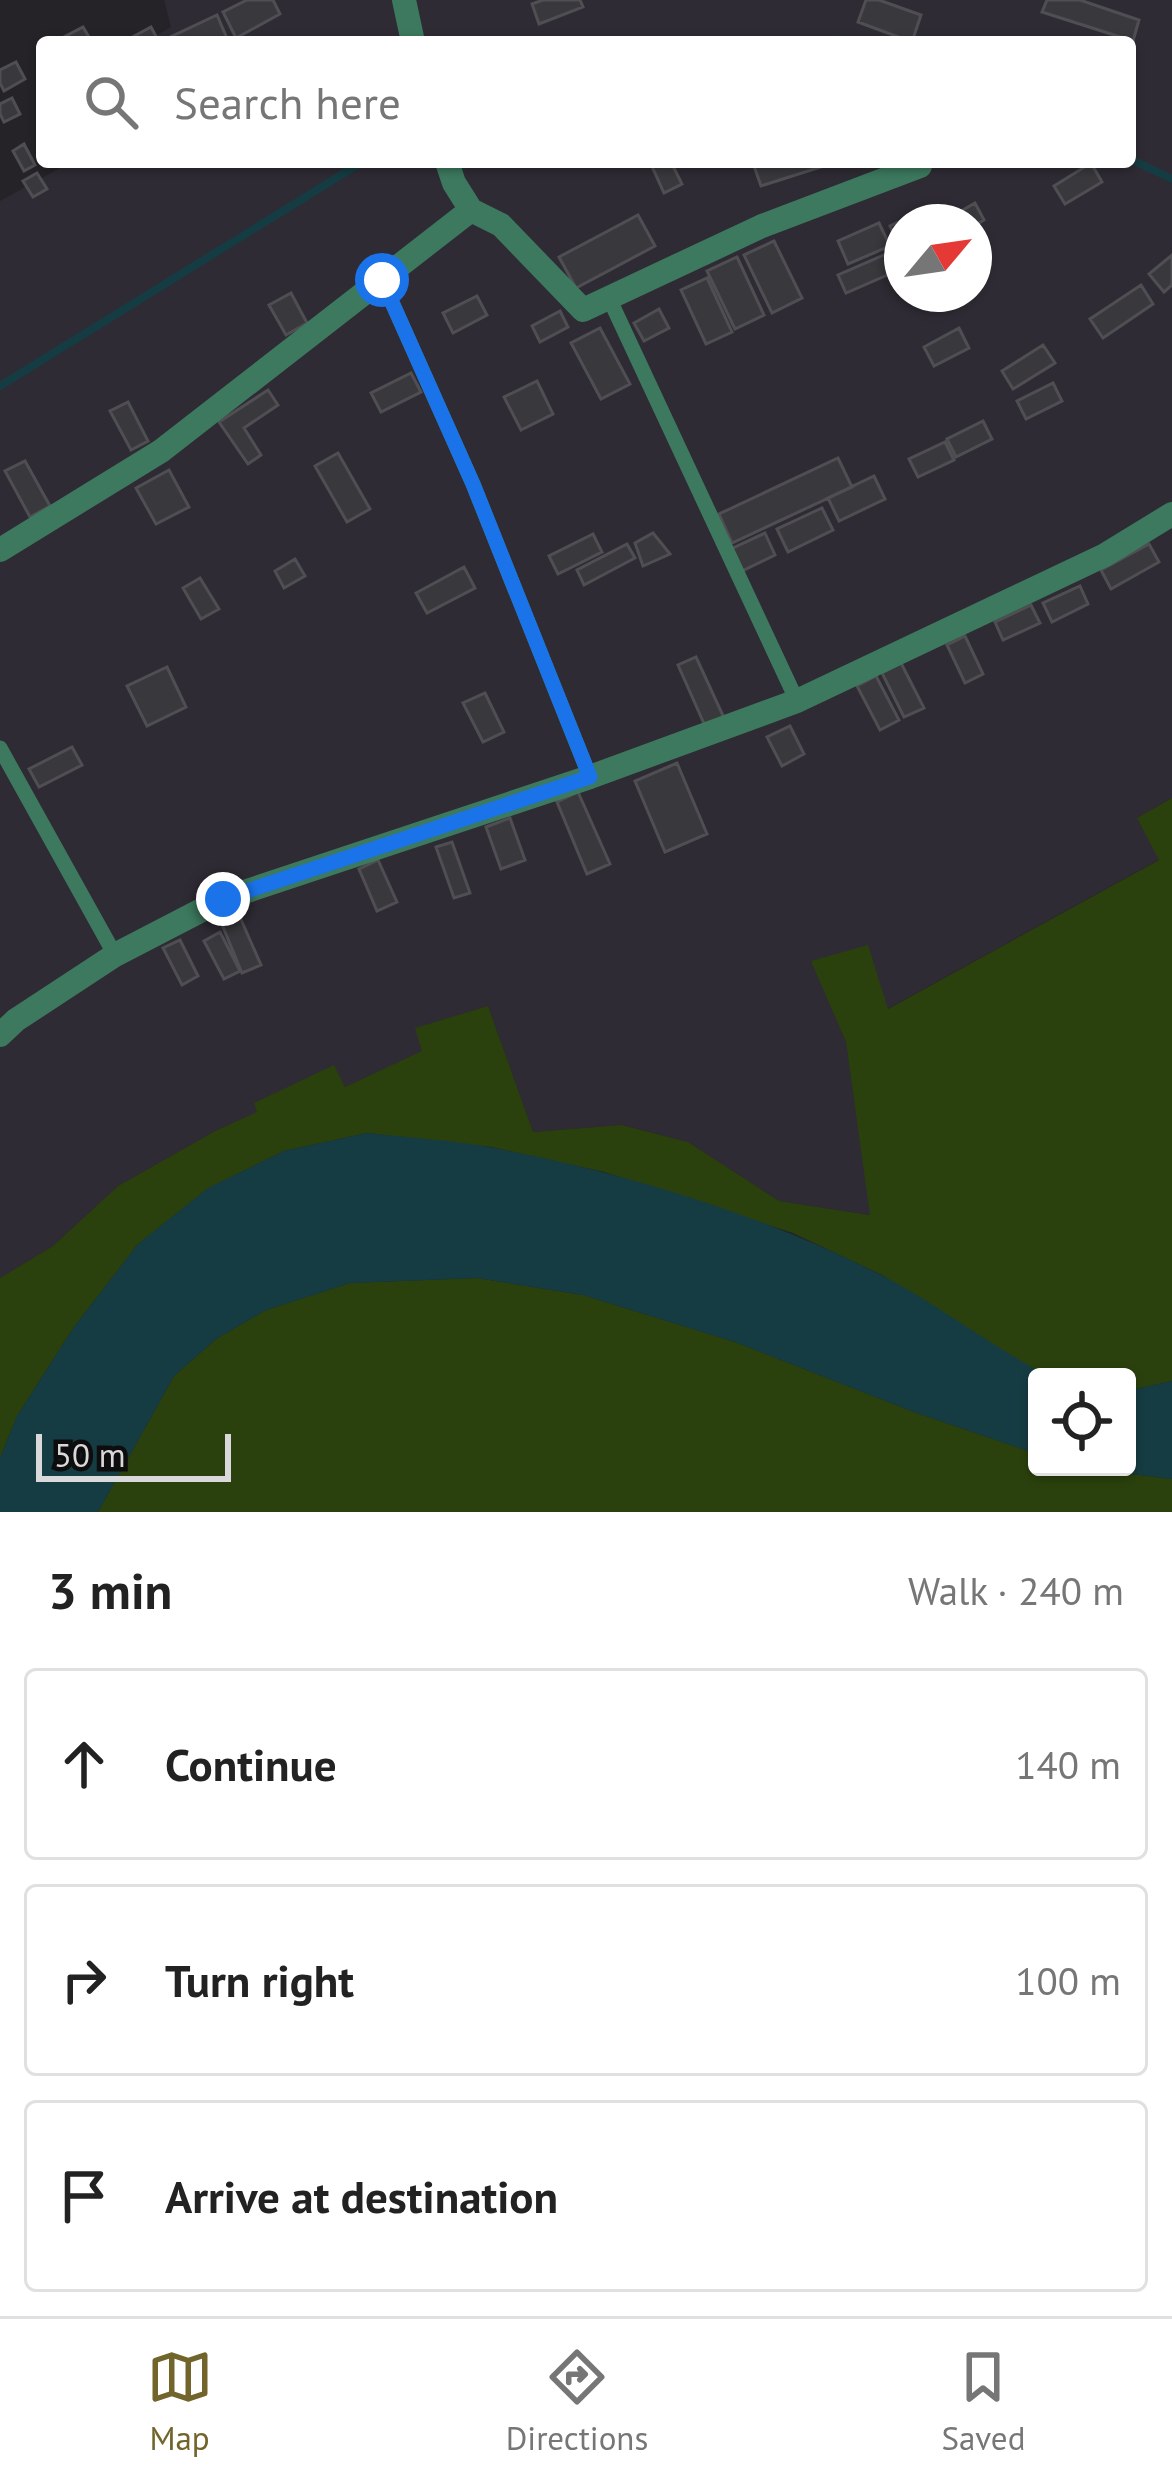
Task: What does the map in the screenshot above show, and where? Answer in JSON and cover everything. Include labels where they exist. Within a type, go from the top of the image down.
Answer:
[{"type":"street","points":[[404,0],[412,36]]},
{"type":"street","points":[[450,172],[471,210],[501,225],[583,310],[762,226],[915,168]]},
{"type":"street","points":[[0,550],[161,451],[471,210]]},
{"type":"street","points":[[0,1036],[16,1019],[115,955],[223,899],[590,777],[797,701],[1105,555],[1172,514]]},
{"type":"lane","points":[[382,280],[473,484],[590,777]]},
{"type":"lane","points":[[609,298],[797,701]]},
{"type":"lane","points":[[0,748],[115,955]]},
{"type":"shaded area","points":[[164,0],[1172,0],[1172,798],[1137,818],[1160,859],[887,1009],[812,961],[846,1042],[871,1215],[779,1201],[688,1142],[623,1125],[533,1132],[488,1006],[416,1028],[423,1051],[345,1087],[334,1066],[254,1103],[258,1112],[118,1186],[53,1246],[0,1278],[0,201],[60,168],[1136,168],[1136,36],[155,36],[171,27]]},
{"type":"green space","points":[[1172,798],[1172,1381],[1136,1389],[1136,1368],[1033,1368],[882,1275],[793,1233],[604,1172],[491,1147],[367,1133],[284,1151],[209,1188],[138,1244],[74,1327],[17,1416],[0,1458],[0,1278],[53,1246],[118,1186],[257,1112],[254,1103],[334,1065],[345,1087],[422,1051],[415,1028],[488,1006],[533,1132],[622,1125],[688,1142],[779,1201],[870,1215],[846,1042],[811,961],[868,945],[888,1009],[1159,860],[1137,818]]},
{"type":"green space","points":[[477,1278],[583,1295],[735,1342],[1028,1451],[1028,1476],[1136,1474],[1172,1479],[1172,1512],[98,1512],[174,1376],[216,1339],[266,1310],[350,1283]]},
{"type":"water","points":[[367,1133],[478,1145],[592,1169],[690,1197],[786,1232],[899,1285],[1034,1368],[1028,1368],[1028,1451],[735,1342],[583,1295],[477,1278],[350,1283],[266,1310],[216,1339],[174,1376],[98,1512],[0,1512],[0,1458],[17,1416],[74,1327],[138,1244],[208,1188],[284,1151]]},
{"type":"water","points":[[1172,1381],[1172,1479],[1136,1474],[1136,1389]]},
{"type":"building","points":[[247,0],[273,0],[280,14],[235,36],[223,12]]},
{"type":"building","points":[[580,0],[583,7],[539,24],[532,4]]},
{"type":"building","points":[[866,0],[921,15],[914,36],[896,36],[858,22]]},
{"type":"building","points":[[1047,0],[1080,0],[1139,20],[1134,36],[1117,36],[1042,12]]},
{"type":"building","points":[[217,15],[226,36],[172,36]]},
{"type":"building","points":[[83,27],[88,36],[66,36]]},
{"type":"building","points":[[151,27],[156,36],[134,36]]},
{"type":"building","points":[[16,62],[25,79],[4,91],[0,70]]},
{"type":"building","points":[[12,98],[20,114],[4,122],[0,104]]},
{"type":"building","points":[[24,144],[35,165],[24,171],[13,151]]},
{"type":"building","points":[[653,168],[674,168],[682,184],[664,193]]},
{"type":"building","points":[[755,168],[818,168],[761,186]]},
{"type":"building","points":[[1083,168],[1094,168],[1102,182],[1065,204],[1054,186]]},
{"type":"building","points":[[37,173],[47,189],[33,197],[23,181]]},
{"type":"building","points":[[638,215],[655,246],[576,288],[559,257]]},
{"type":"building","points":[[879,223],[884,249],[848,264],[838,241]]},
{"type":"building","points":[[774,241],[802,298],[772,313],[744,255]]},
{"type":"building","points":[[884,255],[884,276],[846,293],[838,275]]},
{"type":"building","points":[[1172,255],[1172,285],[1164,292],[1149,274]]},
{"type":"building","points":[[737,257],[764,315],[735,329],[707,271]]},
{"type":"building","points":[[707,278],[732,332],[706,344],[681,290]]},
{"type":"building","points":[[1141,285],[1153,304],[1103,338],[1090,319]]},
{"type":"building","points":[[291,293],[307,323],[286,335],[269,305]]},
{"type":"building","points":[[477,296],[487,315],[453,333],[443,313]]},
{"type":"building","points":[[659,309],[669,328],[644,341],[634,323]]},
{"type":"building","points":[[560,311],[568,327],[540,342],[532,326]]},
{"type":"building","points":[[600,328],[630,384],[601,399],[571,343]]},
{"type":"building","points":[[959,328],[969,348],[934,366],[924,347]]},
{"type":"building","points":[[1043,345],[1055,363],[1013,389],[1002,371]]},
{"type":"building","points":[[411,373],[421,392],[381,412],[371,393]]},
{"type":"building","points":[[537,381],[553,414],[521,430],[504,397]]},
{"type":"building","points":[[1053,383],[1062,401],[1026,419],[1017,401]]},
{"type":"building","points":[[268,390],[278,405],[244,428],[261,455],[248,464],[219,422]]},
{"type":"building","points":[[128,402],[148,441],[131,450],[110,411]]},
{"type":"building","points":[[983,421],[992,439],[956,457],[947,439]]},
{"type":"building","points":[[945,442],[954,460],[918,477],[909,459]]},
{"type":"building","points":[[338,453],[370,509],[347,522],[315,466]]},
{"type":"building","points":[[838,458],[852,487],[732,543],[719,514]]},
{"type":"building","points":[[25,461],[50,506],[30,517],[5,471]]},
{"type":"building","points":[[169,470],[189,507],[156,524],[136,488]]},
{"type":"building","points":[[874,476],[885,499],[839,521],[828,498]]},
{"type":"building","points":[[822,508],[833,530],[788,552],[777,529]]},
{"type":"building","points":[[653,533],[670,554],[643,566],[635,543]]},
{"type":"building","points":[[765,533],[775,555],[742,571],[731,549]]},
{"type":"building","points":[[593,534],[602,552],[558,574],[549,556]]},
{"type":"building","points":[[627,544],[635,558],[584,585],[577,570]]},
{"type":"building","points":[[1149,544],[1159,562],[1111,589],[1101,570]]},
{"type":"building","points":[[295,559],[305,576],[284,588],[275,571]]},
{"type":"building","points":[[464,567],[475,588],[427,613],[416,593]]},
{"type":"building","points":[[200,578],[219,609],[201,619],[183,588]]},
{"type":"building","points":[[1080,586],[1088,604],[1052,622],[1043,603]]},
{"type":"building","points":[[1031,605],[1040,623],[1003,640],[995,622]]},
{"type":"building","points":[[965,636],[983,674],[965,683],[947,645]]},
{"type":"building","points":[[696,657],[725,720],[706,728],[678,665]]},
{"type":"building","points":[[901,663],[924,708],[904,717],[882,673]]},
{"type":"building","points":[[167,667],[186,707],[147,726],[127,686]]},
{"type":"building","points":[[876,676],[899,720],[880,730],[857,686]]},
{"type":"building","points":[[485,693],[504,732],[483,742],[463,703]]},
{"type":"building","points":[[790,726],[804,754],[782,766],[767,737]]},
{"type":"building","points":[[72,747],[82,765],[39,787],[29,769]]},
{"type":"building","points":[[677,763],[707,834],[665,852],[635,781]]},
{"type":"building","points":[[578,792],[610,864],[587,874],[557,802]]},
{"type":"building","points":[[510,818],[525,860],[501,869],[486,827]]},
{"type":"building","points":[[452,842],[470,893],[454,898],[436,847]]},
{"type":"building","points":[[378,860],[397,902],[377,911],[359,869]]},
{"type":"building","points":[[239,915],[261,965],[242,973],[221,922]]},
{"type":"building","points":[[220,932],[240,971],[224,979],[204,941]]},
{"type":"building","points":[[180,940],[198,976],[182,985],[163,948]]},
{"type":"waterway","points":[[1136,162],[1172,179]]},
{"type":"waterway","points":[[0,386],[352,168]]},
{"type":"route","points":[[223,899],[590,777],[473,484],[382,280]]}]
